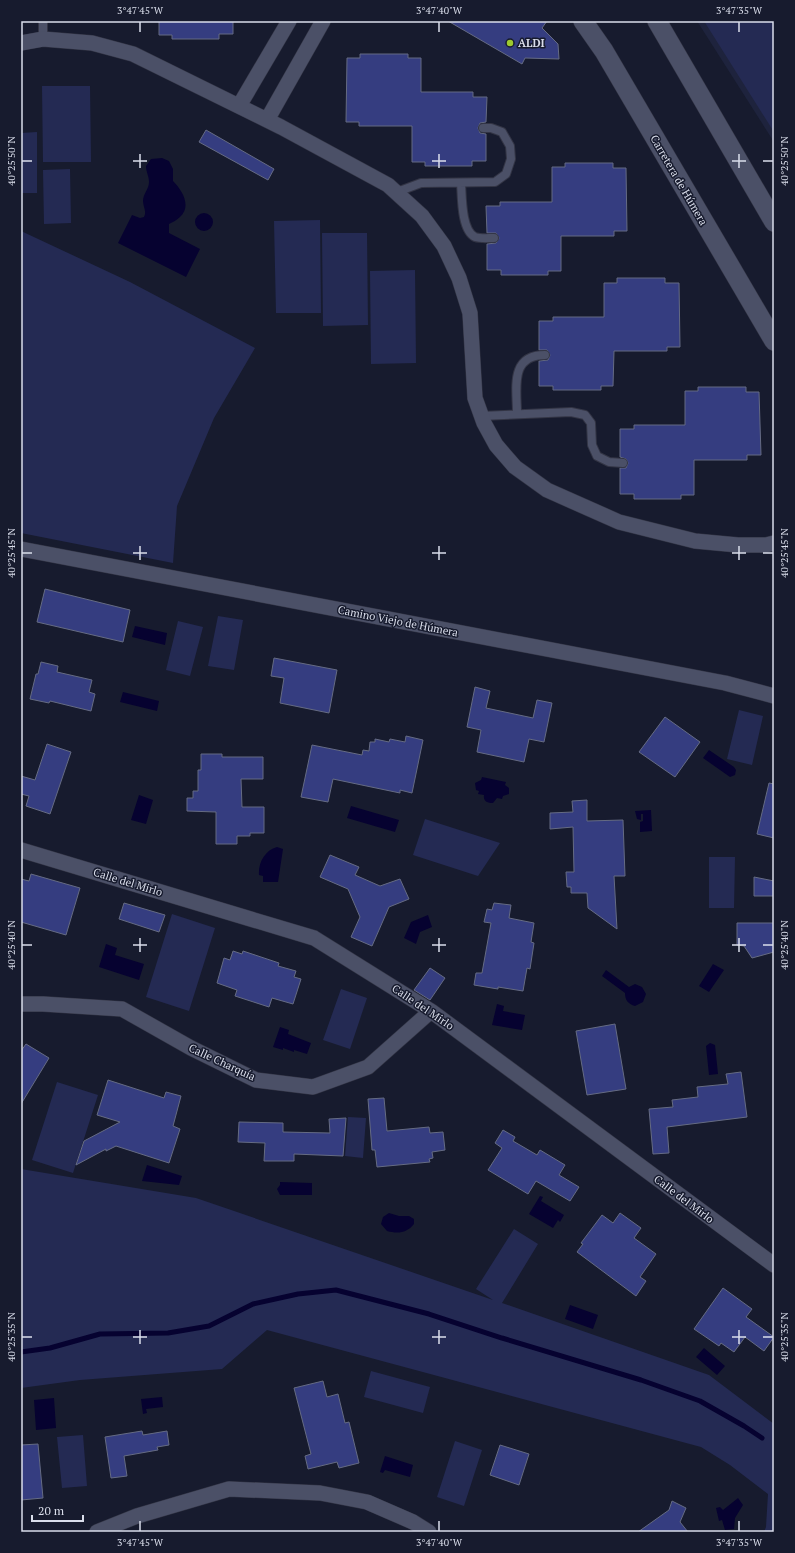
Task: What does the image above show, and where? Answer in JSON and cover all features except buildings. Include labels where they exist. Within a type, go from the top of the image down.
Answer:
[{"type":"street","points":[[239,106],[289,21]]},
{"type":"street","points":[[267,120],[323,21]]},
{"type":"street","name":"Carretera de Húmera","points":[[582,21],[604,50],[774,341]]},
{"type":"street","points":[[657,21],[774,222]]},
{"type":"street","points":[[21,43],[43,40],[92,43],[133,54],[267,120],[388,186],[397,192],[422,216],[444,246],[459,278],[470,313],[475,398],[481,416],[496,446],[515,467],[547,490],[619,522],[695,541],[738,545],[766,545],[774,543]]},
{"type":"street","name":"Camino Viejo de Húmera","points":[[21,549],[725,684],[774,696]]},
{"type":"street","name":"Calle del Mirlo","points":[[21,850],[314,938],[431,1011],[774,1265]]},
{"type":"street","name":"Calle Charquía","points":[[21,1004],[122,1009],[191,1048],[256,1080],[313,1087],[368,1067],[431,1011]]},
{"type":"street","points":[[96,1532],[137,1516],[229,1489],[320,1493],[367,1502],[413,1522],[429,1532]]},
{"type":"lane","points":[[43,21],[43,40]]},
{"type":"lane","points":[[397,192],[421,184],[495,182],[506,174],[511,160],[510,146],[502,132],[490,128],[483,128]]},
{"type":"lane","points":[[461,183],[463,217],[468,229],[474,236],[494,238]]},
{"type":"lane","points":[[517,414],[517,377],[520,367],[526,359],[536,355],[545,355]]},
{"type":"lane","points":[[481,416],[570,412],[585,415],[591,423],[592,445],[597,456],[608,462],[623,463]]},
{"type":"shaded area","points":[[697,21],[774,21],[774,142]]},
{"type":"shaded area","points":[[704,21],[774,21],[774,132]]},
{"type":"shaded area","points":[[42,86],[90,86],[91,162],[43,162]]},
{"type":"shaded area","points":[[37,132],[37,193],[21,193],[21,133]]},
{"type":"shaded area","points":[[162,158],[169,161],[173,169],[173,181],[180,189],[185,203],[184,213],[178,219],[169,224],[169,233],[200,249],[186,277],[118,243],[132,215],[140,218],[144,217],[145,213],[143,198],[149,182],[146,166],[151,159]]},
{"type":"shaded area","points":[[70,169],[71,223],[44,224],[43,170]]},
{"type":"shaded area","points":[[204,213],[210,216],[213,222],[210,228],[204,231],[198,228],[195,222],[198,216]]},
{"type":"shaded area","points":[[320,220],[321,313],[276,313],[274,221]]},
{"type":"shaded area","points":[[21,231],[130,282],[255,348],[214,418],[177,506],[173,563],[21,533]]},
{"type":"shaded area","points":[[322,233],[367,233],[368,325],[323,326]]},
{"type":"shaded area","points":[[415,270],[416,363],[371,364],[370,271]]},
{"type":"shaded area","points":[[218,616],[243,620],[234,670],[208,666]]},
{"type":"shaded area","points":[[178,621],[203,627],[190,676],[166,670]]},
{"type":"shaded area","points":[[135,626],[167,633],[165,645],[132,637]]},
{"type":"shaded area","points":[[123,692],[159,701],[157,711],[120,702]]},
{"type":"shaded area","points":[[739,710],[763,716],[752,765],[727,759]]},
{"type":"shaded area","points":[[709,750],[734,767],[736,770],[735,775],[730,777],[703,758]]},
{"type":"shaded area","points":[[482,777],[506,782],[505,785],[509,788],[509,794],[503,796],[502,799],[497,798],[493,803],[489,803],[484,799],[484,795],[478,794],[479,791],[476,790],[475,783],[481,780]]},
{"type":"shaded area","points":[[139,795],[153,800],[146,824],[131,820]]},
{"type":"shaded area","points":[[351,806],[399,820],[395,832],[347,818]]},
{"type":"shaded area","points":[[651,810],[652,831],[640,832],[640,822],[643,821],[643,814],[641,814],[641,820],[637,819],[635,811]]},
{"type":"shaded area","points":[[425,819],[500,843],[478,876],[413,855]]},
{"type":"shaded area","points":[[277,847],[283,849],[278,882],[263,882],[263,876],[259,875],[261,862],[269,851]]},
{"type":"shaded area","points":[[709,857],[735,857],[734,908],[709,908]]},
{"type":"shaded area","points":[[172,914],[215,928],[189,1011],[146,997]]},
{"type":"shaded area","points":[[428,915],[432,927],[420,932],[416,944],[404,938],[411,922]]},
{"type":"shaded area","points":[[106,944],[117,948],[115,955],[144,964],[139,980],[99,967]]},
{"type":"shaded area","points":[[713,964],[724,970],[709,992],[699,986]]},
{"type":"shaded area","points":[[606,970],[629,987],[635,984],[642,987],[646,994],[643,1002],[635,1006],[630,1004],[626,1000],[625,993],[602,976]]},
{"type":"shaded area","points":[[341,989],[367,998],[350,1049],[323,1040]]},
{"type":"shaded area","points":[[497,1004],[504,1006],[503,1011],[525,1015],[522,1030],[492,1025]]},
{"type":"shaded area","points":[[280,1027],[289,1030],[288,1034],[311,1043],[307,1054],[294,1050],[294,1052],[283,1048],[283,1050],[273,1047]]},
{"type":"shaded area","points":[[710,1043],[715,1045],[718,1074],[709,1075],[706,1046]]},
{"type":"shaded area","points":[[57,1082],[98,1095],[73,1173],[32,1160]]},
{"type":"shaded area","points":[[348,1117],[366,1118],[363,1158],[345,1156]]},
{"type":"shaded area","points":[[147,1165],[182,1176],[179,1185],[142,1181]]},
{"type":"shaded area","points":[[21,1169],[196,1198],[493,1300],[476,1289],[514,1229],[538,1244],[502,1303],[709,1375],[774,1424],[774,1532],[764,1532],[766,1527],[768,1494],[730,1465],[701,1447],[267,1330],[222,1369],[80,1380],[21,1388]]},
{"type":"shaded area","points":[[280,1182],[312,1183],[312,1195],[280,1195],[277,1189]]},
{"type":"shaded area","points":[[540,1196],[543,1197],[541,1201],[564,1215],[560,1222],[558,1220],[553,1228],[529,1214]]},
{"type":"shaded area","points":[[389,1213],[399,1216],[409,1216],[414,1219],[414,1224],[402,1232],[387,1231],[381,1224],[383,1217]]},
{"type":"shaded area","points":[[570,1305],[598,1315],[593,1329],[565,1319]]},
{"type":"shaded area","points":[[704,1348],[725,1366],[717,1375],[696,1357]]},
{"type":"shaded area","points":[[371,1371],[430,1387],[423,1413],[364,1397]]},
{"type":"shaded area","points":[[162,1397],[163,1407],[146,1409],[147,1413],[143,1414],[141,1399]]},
{"type":"shaded area","points":[[54,1398],[56,1428],[36,1430],[34,1400]]},
{"type":"shaded area","points":[[83,1435],[87,1486],[62,1488],[57,1437]]},
{"type":"shaded area","points":[[455,1441],[482,1450],[464,1506],[437,1497]]},
{"type":"shaded area","points":[[385,1456],[413,1465],[410,1477],[385,1470],[383,1473],[380,1472]]},
{"type":"shaded area","points":[[738,1498],[743,1505],[735,1518],[734,1529],[725,1530],[722,1520],[719,1521],[716,1508],[720,1507],[723,1510]]},
{"type":"waterway","points":[[21,1352],[50,1348],[100,1334],[168,1333],[209,1326],[253,1304],[298,1294],[336,1290],[429,1314],[502,1338],[641,1380],[700,1401],[762,1438]]},
{"type":"place","name":"ALDI","points":[[510,43]]}]
